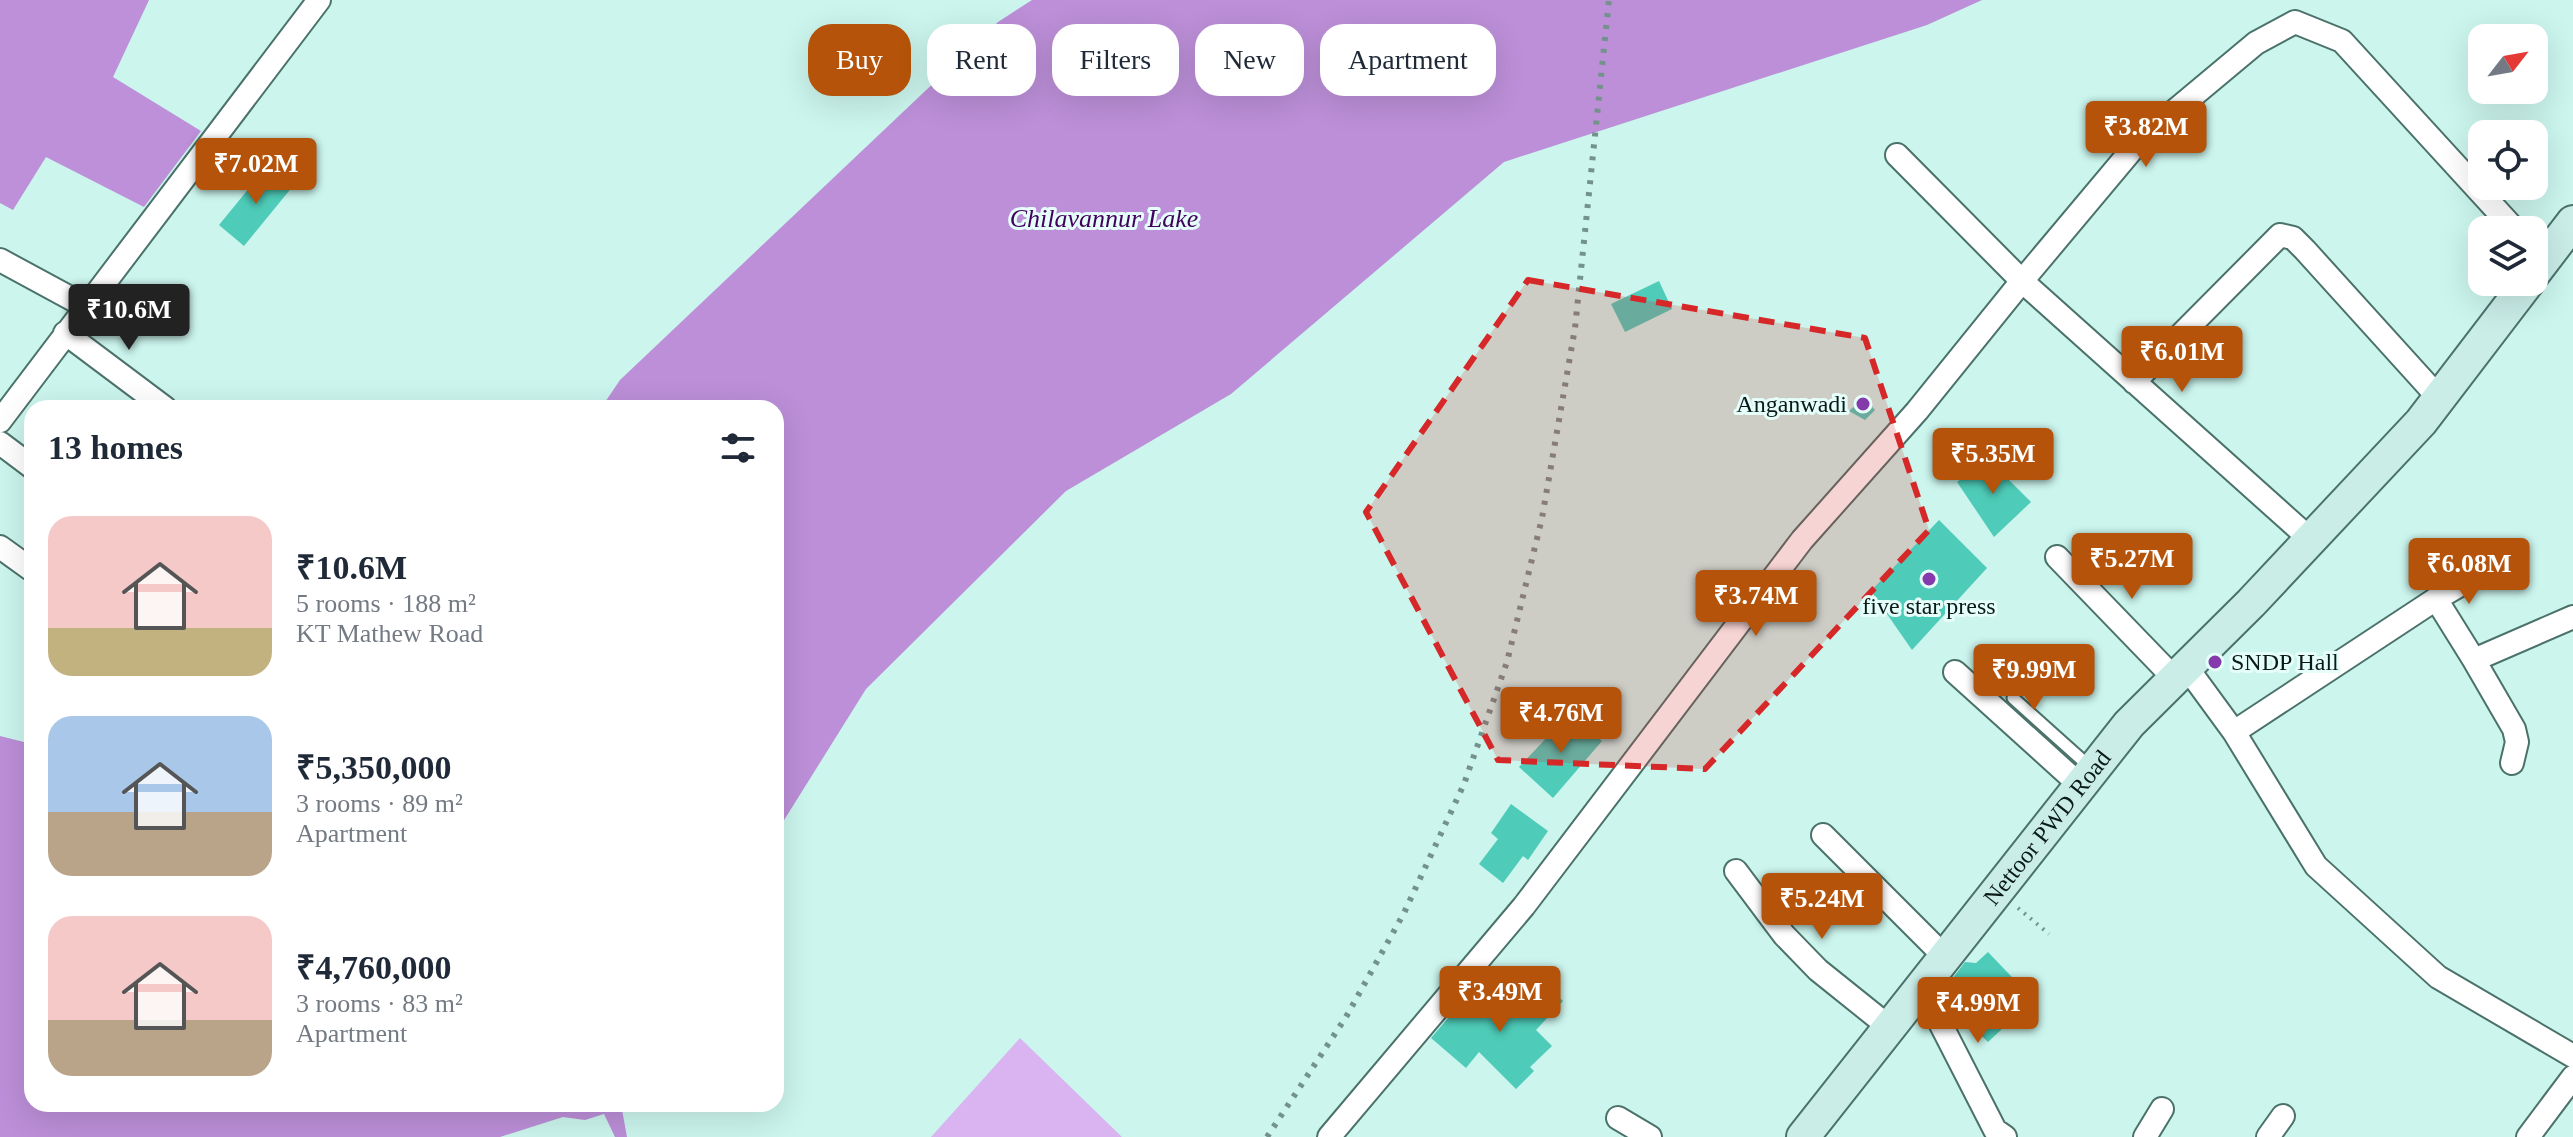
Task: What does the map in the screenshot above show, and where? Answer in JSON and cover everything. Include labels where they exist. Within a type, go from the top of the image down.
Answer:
[{"type":"street","points":[[0,421],[319,0]]},
{"type":"street","points":[[1329,1137],[1524,906],[1802,540],[1917,411],[2141,139],[2256,43],[2295,22],[2342,41],[2502,216]]},
{"type":"street","points":[[1897,155],[2022,281],[2310,539]]},
{"type":"street","name":"Nettoor PWD Road","points":[[2548,252],[2573,222]]},
{"type":"street","points":[[2134,382],[2280,235],[2293,238],[2305,250],[2439,398]]},
{"type":"street","points":[[0,260],[85,306]]},
{"type":"street","name":"Nettoor PWD Road","points":[[1803,1137],[2129,724],[2179,671],[2251,603],[2439,398],[2514,296]]},
{"type":"street","points":[[65,333],[154,400]]},
{"type":"street","points":[[0,443],[24,461]]},
{"type":"street","points":[[0,547],[24,564]]},
{"type":"street","points":[[2057,557],[2179,671],[2234,732],[2316,866],[2438,977],[2573,1056]]},
{"type":"street","points":[[2234,732],[2479,574]]},
{"type":"street","points":[[2436,599],[2514,729],[2517,742],[2512,763]]},
{"type":"street","points":[[2474,660],[2573,617]]},
{"type":"street","points":[[1955,672],[2087,778]]},
{"type":"street","points":[[1823,835],[1945,957]]},
{"type":"street","points":[[1736,871],[1784,935],[1818,970],[1889,1027]]},
{"type":"street","points":[[1915,995],[1933,1009],[1995,1130],[2005,1137]]},
{"type":"street","points":[[2528,1137],[2573,1077]]},
{"type":"street","points":[[2145,1137],[2162,1109]]},
{"type":"street","points":[[2268,1137],[2283,1116]]},
{"type":"street","points":[[1618,1118],[1650,1137]]},
{"type":"lane","points":[[2013,698],[2087,778]]},
{"type":"path","points":[[1998,891],[2049,934]]},
{"type":"highlighted area","points":[[1528,280],[1865,338],[1929,530],[1705,769],[1498,760],[1366,512]]},
{"type":"shaded area","points":[[0,0],[149,0],[113,77],[201,131],[144,207],[46,157],[13,210],[0,203]]},
{"type":"shaded area","points":[[1020,1038],[1122,1137],[931,1137]]},
{"type":"water","name":"Chilavannur Lake","points":[[1032,0],[1982,0],[1927,25],[1504,162],[1231,394],[1066,491],[866,689],[784,820],[784,400],[606,400],[620,380],[927,89],[927,96],[1036,96],[1036,24],[996,24]]},
{"type":"water","points":[[0,736],[24,742],[24,1112],[622,1112],[627,1137],[615,1137],[604,1114],[585,1120],[563,1117],[500,1137],[0,1137]]},
{"type":"building","points":[[268,165],[293,186],[244,246],[219,225]]},
{"type":"building","points":[[1659,281],[1672,309],[1625,332],[1611,304]]},
{"type":"building","name":"Anganwadi","points":[[1864,398],[1875,410],[1865,420],[1849,411]]},
{"type":"building","points":[[1987,458],[2031,502],[1994,537],[1957,482]]},
{"type":"building","name":"five star press","points":[[1939,520],[1987,568],[1912,650],[1871,591]]},
{"type":"building","points":[[1569,714],[1602,741],[1553,798],[1519,767]]},
{"type":"building","points":[[1511,804],[1548,831],[1528,860],[1523,856],[1503,883],[1479,864],[1498,839],[1491,833]]},
{"type":"building","points":[[1988,952],[2030,996],[2018,1014],[1988,1042],[1939,996],[1965,962],[1976,963]]},
{"type":"building","points":[[1543,983],[1563,1001],[1536,1030],[1552,1046],[1530,1067],[1534,1071],[1516,1089],[1479,1052],[1466,1068],[1431,1038],[1454,1011],[1458,1015],[1481,989],[1513,1016]]},
{"type":"railway","points":[[1267,1137],[1346,1017],[1404,913],[1464,784],[1507,662],[1542,518],[1575,328],[1609,0]]},
{"type":"place","name":"Anganwadi","points":[[1863,404]]},
{"type":"place","name":"five star press","points":[[1929,579]]},
{"type":"place","name":"SNDP Hall","points":[[2215,662]]}]
